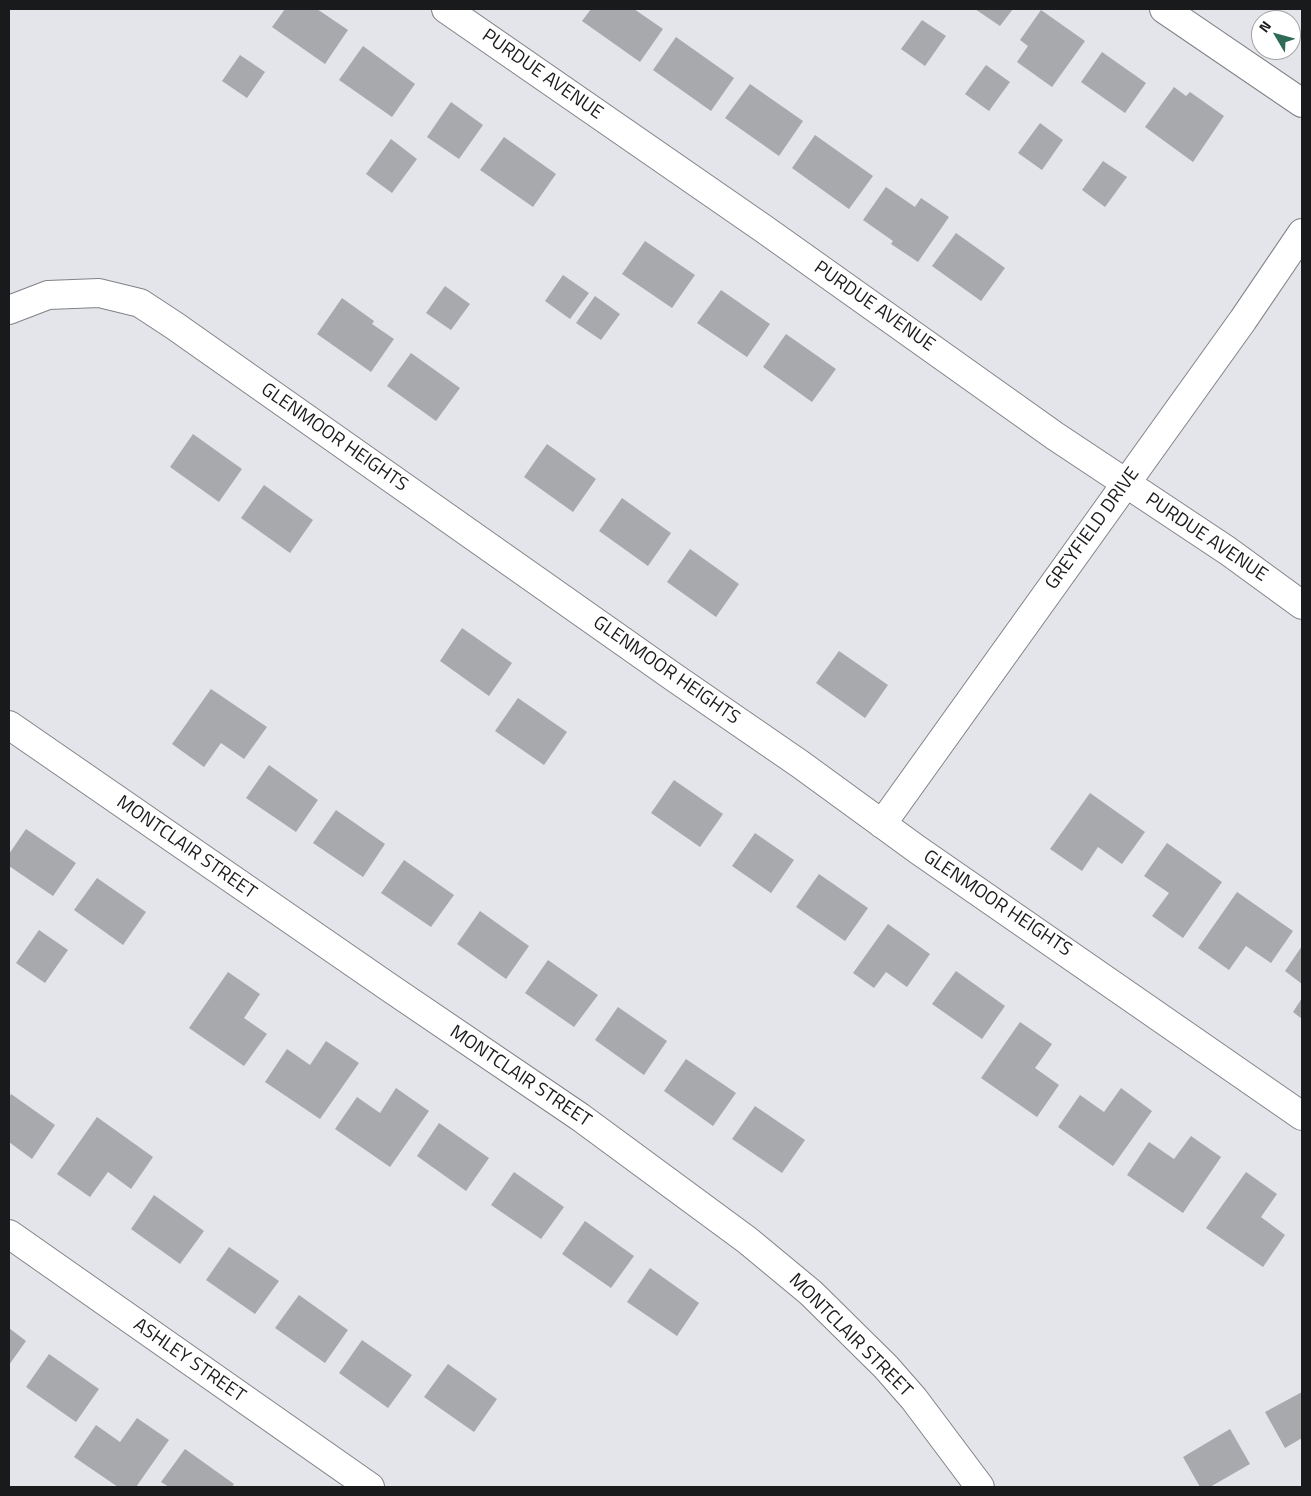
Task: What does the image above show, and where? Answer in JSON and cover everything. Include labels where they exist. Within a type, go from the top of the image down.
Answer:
[{"type":"street","name":"PURDUE AVENUE","points":[[446,9],[764,229],[1055,436],[1228,551],[1302,605]]},
{"type":"street","points":[[1164,9],[1302,104]]},
{"type":"street","name":"GREYFIELD DRIVE","points":[[882,824],[1243,320],[1302,232]]},
{"type":"street","name":"GLENMOOR HEIGHTS","points":[[9,310],[48,295],[99,294],[140,303],[422,498],[659,667],[800,764],[882,824],[1302,1116]]},
{"type":"street","name":"MONTCLAIR STREET","points":[[9,725],[390,988],[580,1116],[747,1240],[811,1292],[886,1367],[914,1399],[980,1487]]},
{"type":"street","name":"ASHLEY STREET","points":[[9,1234],[370,1487]]},
{"type":"building","points":[[285,9],[317,9],[348,30],[325,64],[272,27]]},
{"type":"building","points":[[591,9],[634,9],[663,29],[640,62],[582,21]]},
{"type":"building","points":[[975,9],[1013,9],[1000,26]]},
{"type":"building","points":[[1041,10],[1085,41],[1052,87],[1017,62],[1028,46],[1020,40]]},
{"type":"building","points":[[922,20],[946,36],[925,66],[901,49]]},
{"type":"building","points":[[676,37],[734,78],[711,111],[653,70]]},
{"type":"building","points":[[363,46],[415,84],[392,117],[339,80]]},
{"type":"building","points":[[1102,52],[1146,83],[1125,113],[1081,82]]},
{"type":"building","points":[[240,55],[265,72],[247,98],[222,81]]},
{"type":"building","points":[[986,65],[1010,82],[989,111],[965,94]]},
{"type":"building","points":[[750,84],[803,121],[779,156],[725,118]]},
{"type":"building","points":[[1174,87],[1186,96],[1190,92],[1224,116],[1193,162],[1145,127]]},
{"type":"building","points":[[451,102],[483,125],[459,159],[427,137]]},
{"type":"building","points":[[1040,123],[1063,140],[1042,170],[1018,153]]},
{"type":"building","points":[[815,135],[873,176],[849,209],[792,168]]},
{"type":"building","points":[[504,137],[556,174],[533,207],[480,170]]},
{"type":"building","points":[[391,139],[417,159],[392,193],[366,174]]},
{"type":"building","points":[[1103,161],[1127,177],[1105,207],[1082,190]]},
{"type":"building","points":[[886,187],[915,207],[921,198],[949,217],[918,262],[891,244],[893,241],[863,220]]},
{"type":"building","points":[[956,233],[1005,268],[981,301],[932,266]]},
{"type":"building","points":[[645,241],[695,275],[672,308],[622,274]]},
{"type":"building","points":[[563,275],[589,293],[570,319],[545,301]]},
{"type":"building","points":[[445,286],[470,304],[451,330],[426,313]]},
{"type":"building","points":[[721,290],[770,324],[747,357],[697,323]]},
{"type":"building","points":[[595,296],[620,314],[601,340],[576,323]]},
{"type":"building","points":[[342,298],[374,321],[372,324],[394,339],[371,372],[317,334]]},
{"type":"building","points":[[786,334],[836,369],[812,402],[763,367]]},
{"type":"building","points":[[411,353],[460,388],[436,421],[387,386]]},
{"type":"building","points":[[193,434],[242,469],[219,502],[170,467]]},
{"type":"building","points":[[547,444],[596,479],[573,512],[524,477]]},
{"type":"building","points":[[264,485],[313,520],[290,553],[241,518]]},
{"type":"building","points":[[622,498],[671,533],[648,566],[599,531]]},
{"type":"building","points":[[690,549],[739,584],[716,617],[667,582]]},
{"type":"building","points":[[462,628],[512,663],[489,696],[440,661]]},
{"type":"building","points":[[839,651],[888,685],[865,718],[816,683]]},
{"type":"building","points":[[211,689],[267,727],[244,759],[221,743],[204,767],[172,744]]},
{"type":"building","points":[[518,698],[567,732],[544,765],[495,731]]},
{"type":"building","points":[[269,765],[318,800],[296,832],[246,798]]},
{"type":"building","points":[[674,780],[723,814],[700,847],[651,813]]},
{"type":"building","points":[[1090,793],[1145,832],[1122,864],[1098,847],[1082,871],[1050,849]]},
{"type":"building","points":[[336,810],[385,844],[363,877],[313,843]]},
{"type":"building","points":[[26,829],[76,863],[53,896],[9,866],[9,854]]},
{"type":"building","points":[[755,833],[794,860],[771,893],[732,866]]},
{"type":"building","points":[[1167,843],[1222,882],[1183,938],[1152,916],[1169,893],[1144,876]]},
{"type":"building","points":[[404,860],[454,895],[431,927],[381,893]]},
{"type":"building","points":[[819,874],[868,908],[845,941],[796,907]]},
{"type":"building","points":[[97,878],[146,912],[123,945],[74,910]]},
{"type":"building","points":[[1237,892],[1293,931],[1271,963],[1246,946],[1229,970],[1198,948]]},
{"type":"building","points":[[480,911],[529,946],[506,979],[457,944]]},
{"type":"building","points":[[888,924],[930,954],[907,987],[886,972],[874,988],[853,973]]},
{"type":"building","points":[[39,930],[68,950],[45,983],[16,963]]},
{"type":"building","points":[[1302,946],[1302,984],[1285,971]]},
{"type":"building","points":[[548,960],[598,995],[574,1027],[525,993]]},
{"type":"building","points":[[956,971],[1005,1006],[982,1039],[932,1004]]},
{"type":"building","points":[[228,972],[260,994],[244,1018],[267,1034],[244,1066],[189,1028]]},
{"type":"building","points":[[1302,998],[1302,1019],[1293,1012]]},
{"type":"building","points":[[618,1007],[667,1041],[644,1075],[595,1040]]},
{"type":"building","points":[[1020,1022],[1052,1044],[1035,1068],[1059,1085],[1037,1117],[981,1078]]},
{"type":"building","points":[[326,1041],[359,1063],[320,1119],[265,1082],[287,1049],[310,1065]]},
{"type":"building","points":[[686,1059],[736,1093],[713,1126],[664,1091]]},
{"type":"building","points":[[396,1088],[429,1111],[390,1167],[335,1129],[357,1097],[380,1113]]},
{"type":"building","points":[[1121,1088],[1152,1111],[1113,1166],[1058,1127],[1080,1095],[1104,1112]]},
{"type":"building","points":[[11,1094],[55,1125],[32,1159],[9,1142],[9,1098]]},
{"type":"building","points":[[755,1106],[805,1140],[782,1173],[732,1139]]},
{"type":"building","points":[[97,1117],[153,1157],[131,1189],[108,1172],[90,1197],[57,1174]]},
{"type":"building","points":[[439,1123],[489,1158],[466,1191],[417,1156]]},
{"type":"building","points":[[1191,1136],[1221,1157],[1183,1213],[1127,1175],[1149,1142],[1174,1159]]},
{"type":"building","points":[[514,1172],[564,1207],[541,1239],[491,1205]]},
{"type":"building","points":[[1246,1172],[1277,1194],[1261,1217],[1285,1235],[1263,1267],[1206,1228]]},
{"type":"building","points":[[154,1195],[204,1231],[180,1264],[131,1229]]},
{"type":"building","points":[[585,1221],[634,1256],[611,1288],[562,1254]]},
{"type":"building","points":[[229,1247],[279,1281],[255,1314],[206,1280]]},
{"type":"building","points":[[650,1268],[699,1303],[677,1336],[627,1302]]},
{"type":"building","points":[[299,1295],[348,1330],[325,1363],[275,1328]]},
{"type":"building","points":[[9,1328],[26,1341],[9,1365]]},
{"type":"building","points":[[362,1340],[412,1375],[388,1408],[339,1373]]},
{"type":"building","points":[[49,1354],[99,1389],[76,1422],[26,1387]]},
{"type":"building","points":[[448,1364],[497,1399],[474,1432],[424,1397]]},
{"type":"building","points":[[1302,1392],[1302,1438],[1285,1448],[1265,1412]]},
{"type":"building","points":[[137,1418],[169,1440],[136,1487],[118,1487],[74,1457],[96,1425],[120,1442]]},
{"type":"building","points":[[1230,1429],[1250,1464],[1210,1487],[1200,1487],[1183,1457]]},
{"type":"building","points":[[185,1449],[234,1484],[232,1487],[169,1487],[161,1482]]}]
